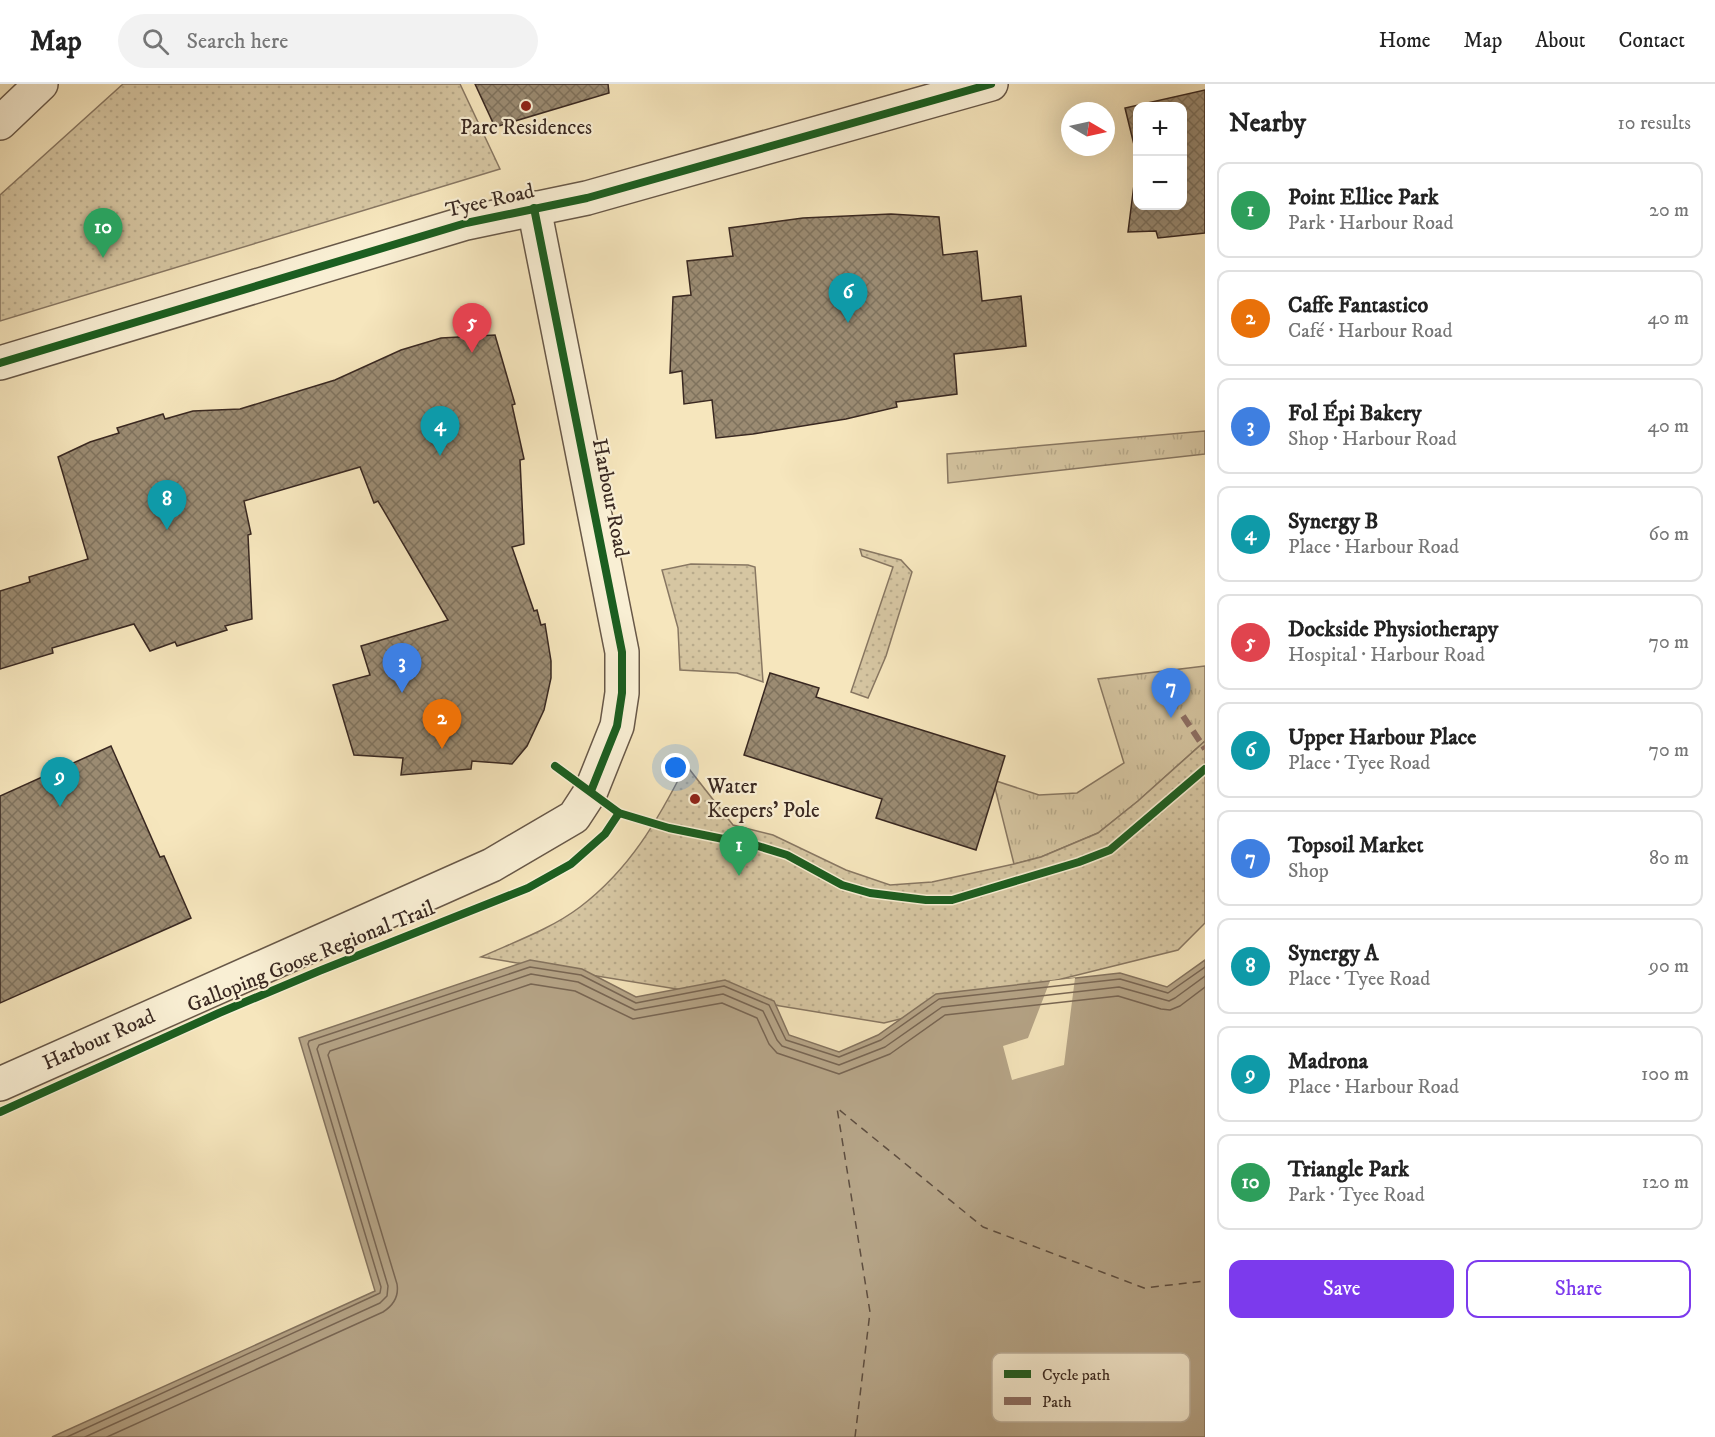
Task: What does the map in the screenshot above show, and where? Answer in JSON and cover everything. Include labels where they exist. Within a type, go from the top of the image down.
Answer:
[{"type":"street","points":[[0,123],[41,84]]},
{"type":"street","name":"Tyee Road","points":[[0,363],[466,223],[587,198],[991,84]]},
{"type":"street","name":"Harbour Road","points":[[0,1084],[492,866],[574,817],[591,791],[617,726],[622,693],[622,652],[534,208]]},
{"type":"green space","points":[[123,84],[460,84],[500,169],[0,321],[0,195]]},
{"type":"green space","points":[[1205,431],[1205,454],[948,483],[947,454]]},
{"type":"green space","points":[[860,549],[901,560],[912,572],[886,656],[868,698],[851,692],[893,567],[862,556]]},
{"type":"green space","points":[[691,564],[755,567],[763,682],[737,673],[680,670],[678,628],[662,570]]},
{"type":"green space","points":[[1205,666],[1205,741],[1138,801],[1098,833],[1041,857],[1014,864],[993,780],[1039,795],[1077,793],[1124,763],[1098,679]]},
{"type":"green space","points":[[1205,741],[1205,923],[1178,950],[884,1023],[481,957],[557,922],[598,892],[614,877],[641,842],[665,805],[686,765],[733,825],[773,835],[846,870],[890,885],[932,882],[1014,864],[1041,857],[1098,833],[1138,801]]},
{"type":"water","points":[[530,960],[582,969],[636,997],[725,980],[774,1001],[789,1035],[839,1052],[878,1035],[936,994],[1120,973],[1167,987],[1205,960],[1205,1437],[52,1437],[375,1291],[299,1038]]},
{"type":"pier","points":[[1075,978],[1064,1065],[1012,1080],[1003,1046],[1028,1038],[1050,981]]},
{"type":"building","name":"Parc Residences","points":[[475,84],[608,84],[609,93],[495,127]]},
{"type":"building","points":[[1205,90],[1205,233],[1158,238],[1156,231],[1128,232],[1133,193],[1133,210],[1187,210],[1187,102],[1152,102]]},
{"type":"building","points":[[1133,106],[1133,141],[1125,108]]},
{"type":"building","points":[[891,214],[939,217],[943,255],[977,251],[982,301],[1021,296],[1026,346],[954,354],[957,394],[896,402],[897,407],[846,419],[716,438],[712,400],[684,404],[682,371],[670,373],[673,297],[691,295],[687,261],[733,256],[729,228],[803,218]]},
{"type":"building","points":[[495,335],[515,404],[512,405],[524,459],[520,460],[524,544],[512,547],[534,611],[537,610],[541,625],[545,624],[551,661],[551,678],[544,710],[527,746],[512,764],[472,761],[471,769],[401,775],[403,758],[354,755],[333,685],[370,675],[361,646],[448,620],[378,501],[374,503],[360,467],[244,501],[251,534],[248,535],[252,619],[225,626],[227,630],[177,646],[175,642],[150,651],[134,624],[52,648],[53,653],[0,669],[0,591],[30,582],[29,577],[88,559],[58,457],[90,442],[119,433],[117,428],[163,414],[165,419],[193,411],[240,409],[335,380],[401,350],[441,338]]},
{"type":"building","points":[[770,673],[819,688],[816,697],[1005,756],[976,850],[876,818],[882,799],[744,755]]},
{"type":"building","points":[[111,746],[160,857],[164,856],[191,918],[0,1003],[0,796]]},
{"type":"ferry route","points":[[855,1437],[870,1312],[837,1108],[983,1227],[1144,1288],[1205,1281]]},
{"type":"marked path","points":[[1183,716],[1205,749]]},
{"type":"cycle path","points":[[0,363],[466,223],[587,198],[991,84]]},
{"type":"cycle path","points":[[534,208],[622,652],[622,693],[617,726],[591,791]]},
{"type":"cycle path","points":[[555,766],[619,813],[669,828],[758,846],[787,855],[842,885],[870,893],[926,900],[952,900],[1079,862],[1110,850],[1205,769]]},
{"type":"cycle path","name":"Galloping Goose Regional Trail","points":[[0,1112],[219,1013],[528,888],[571,864],[605,834],[619,813]]},
{"type":"place","name":"Parc Residences","points":[[526,106]]},
{"type":"place","name":"Triangle Park","points":[[103,258]]},
{"type":"place","name":"Upper Harbour Place","points":[[848,323]]},
{"type":"place","name":"Dockside Physiotherapy","points":[[472,353]]},
{"type":"place","name":"Synergy B","points":[[440,456]]},
{"type":"place","name":"Synergy A","points":[[167,530]]},
{"type":"place","name":"Fol Épi Bakery","points":[[402,693]]},
{"type":"place","name":"Topsoil Market","points":[[1171,718]]},
{"type":"place","name":"Caffe Fantastico","points":[[442,749]]},
{"type":"place","name":"Water Keepers' Pole","points":[[695,799]]},
{"type":"place","name":"Madrona","points":[[60,807]]},
{"type":"place","name":"Point Ellice Park","points":[[739,876]]}]
